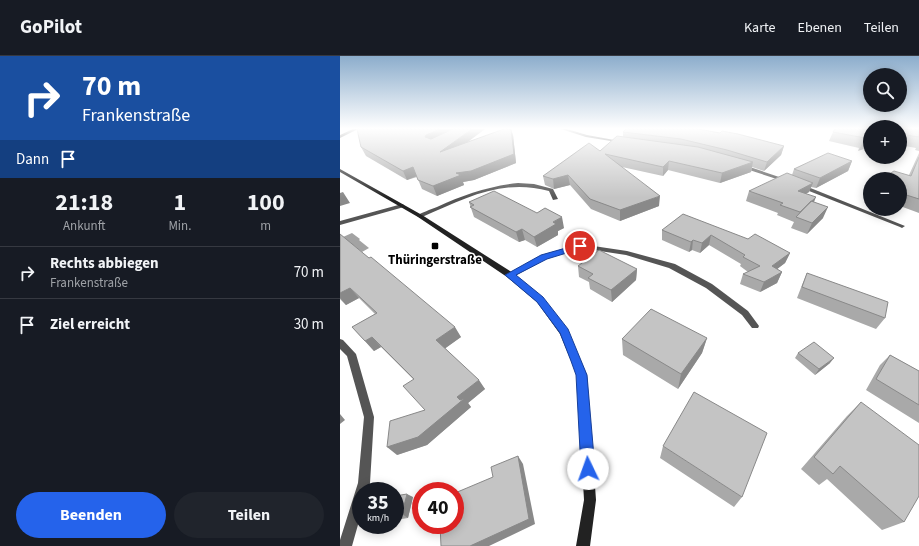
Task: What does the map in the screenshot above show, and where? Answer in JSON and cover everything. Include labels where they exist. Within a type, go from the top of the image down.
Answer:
[{"type":"street","points":[[732,164],[762,172],[818,192],[902,226]]},
{"type":"street","points":[[340,170],[420,216],[510,275],[540,300],[564,332],[582,375],[590,500],[583,546]]},
{"type":"street","points":[[420,216],[484,190],[510,184],[538,185],[551,190],[556,199]]},
{"type":"street","points":[[340,223],[402,206]]},
{"type":"street","points":[[510,275],[544,257],[580,246],[627,253],[672,266],[709,286],[745,313],[755,326]]},
{"type":"street","points":[[340,343],[351,354],[369,417],[364,482]]},
{"type":"street","points":[[345,546],[352,522]]},
{"type":"shaded area","points":[[352,233],[369,248],[362,252],[343,237]]},
{"type":"building","points":[[370,152],[514,152],[514,154],[471,171],[456,173],[461,175],[433,186],[418,180],[413,167],[403,171]]},
{"type":"building","points":[[577,152],[716,152],[753,162],[722,173],[669,161],[663,167],[605,154],[660,196],[620,210],[590,199],[568,175],[553,179],[543,176]]},
{"type":"building","points":[[733,152],[778,152],[767,162]]},
{"type":"building","points":[[828,153],[852,161],[820,178],[794,169]]},
{"type":"building","points":[[919,157],[919,199],[907,195],[907,175],[911,176]]},
{"type":"building","points":[[787,173],[813,183],[798,191],[816,197],[800,212],[780,205],[783,203],[749,191]]},
{"type":"building","points":[[494,191],[537,213],[545,208],[562,217],[553,222],[556,224],[534,237],[522,229],[516,232],[470,207],[474,205],[469,202]]},
{"type":"building","points":[[811,201],[828,207],[812,223],[796,217]]},
{"type":"building","points":[[683,214],[748,239],[755,234],[790,253],[772,266],[782,272],[764,282],[743,274],[760,266],[743,257],[745,255],[711,235],[702,243],[693,240],[691,242],[662,230]]},
{"type":"building","points":[[340,234],[369,258],[371,257],[455,327],[436,340],[479,380],[457,397],[460,400],[465,398],[418,437],[387,447],[390,421],[425,410],[403,386],[414,379],[372,337],[365,341],[352,327],[377,313],[350,288],[340,293]]},
{"type":"building","points":[[599,250],[637,269],[611,290],[588,278],[593,274],[578,266]]},
{"type":"building","points":[[807,273],[888,302],[885,318],[802,287]]},
{"type":"building","points":[[651,309],[707,338],[681,374],[622,339]]},
{"type":"building","points":[[814,342],[834,358],[819,369],[798,353]]},
{"type":"building","points":[[890,355],[919,371],[919,405],[876,379]]},
{"type":"building","points":[[694,392],[767,433],[742,497],[663,446]]},
{"type":"building","points":[[861,402],[919,445],[919,496],[904,522],[840,466],[833,474],[814,457]]},
{"type":"building","points":[[518,456],[529,519],[470,546],[441,546],[440,534],[464,534],[464,489],[493,477],[491,467]]},
{"type":"building","points":[[404,494],[407,494],[404,506]]},
{"type":"place","name":"Thüringerstraße","points":[[435,246]]},
{"type":"route","points":[[580,246],[544,257],[510,275],[540,300],[564,332],[582,375],[588,469]]}]
